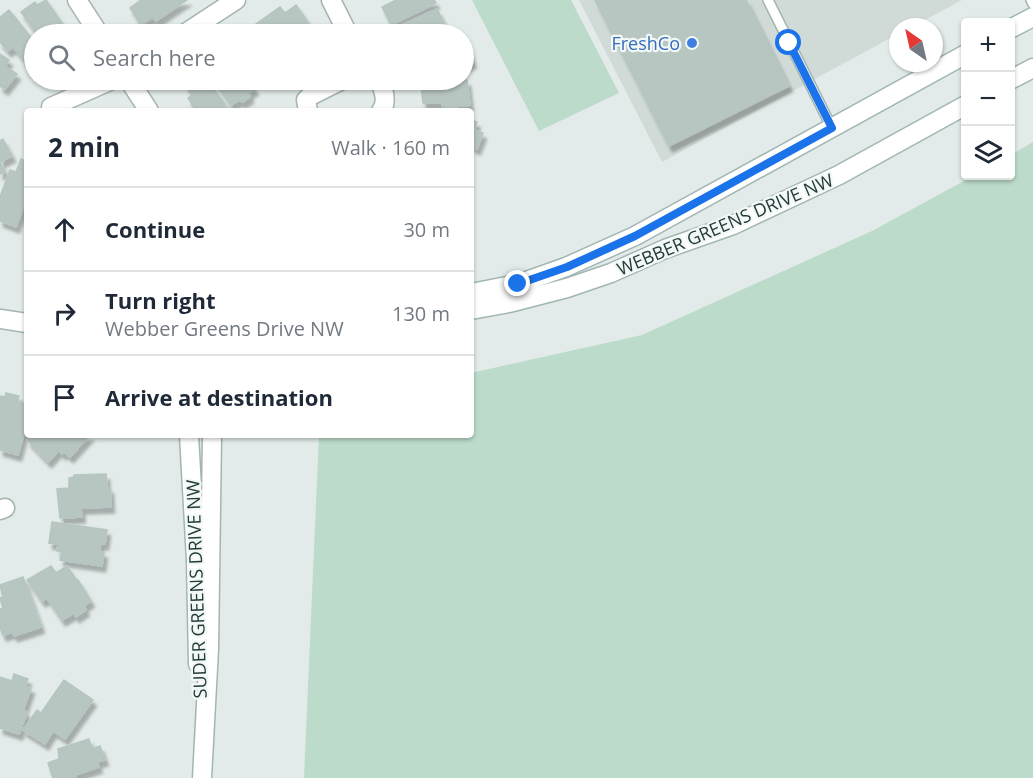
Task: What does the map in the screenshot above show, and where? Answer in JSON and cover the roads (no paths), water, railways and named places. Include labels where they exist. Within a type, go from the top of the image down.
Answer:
[{"type":"main road","points":[[76,0],[92,24]]},
{"type":"main road","points":[[199,24],[236,0]]},
{"type":"main road","points":[[331,0],[343,24]]},
{"type":"main road","points":[[1015,27],[1033,17]]},
{"type":"main road","name":"WEBBER GREENS DRIVE NW","points":[[474,292],[518,284],[567,267],[635,236],[961,57]]},
{"type":"main road","points":[[1015,78],[1033,68]]},
{"type":"main road","points":[[51,107],[89,90]]},
{"type":"main road","points":[[135,90],[147,108]]},
{"type":"main road","points":[[307,108],[306,100],[322,90]]},
{"type":"main road","points":[[383,108],[384,90]]},
{"type":"main road","name":"WEBBER GREENS DRIVE NW","points":[[474,309],[567,288],[733,225],[839,175],[961,108]]},
{"type":"main road","points":[[0,319],[24,323]]},
{"type":"main road","name":"SUDER GREENS DRIVE NW","points":[[189,438],[203,743]]},
{"type":"main road","name":"SUDER GREENS DRIVE NW","points":[[202,778],[209,650],[215,438]]},
{"type":"lane","points":[[768,0],[832,128]]},
{"type":"lane","points":[[1031,0],[1033,4]]},
{"type":"place","name":"FreshCo","points":[[692,43]]}]
